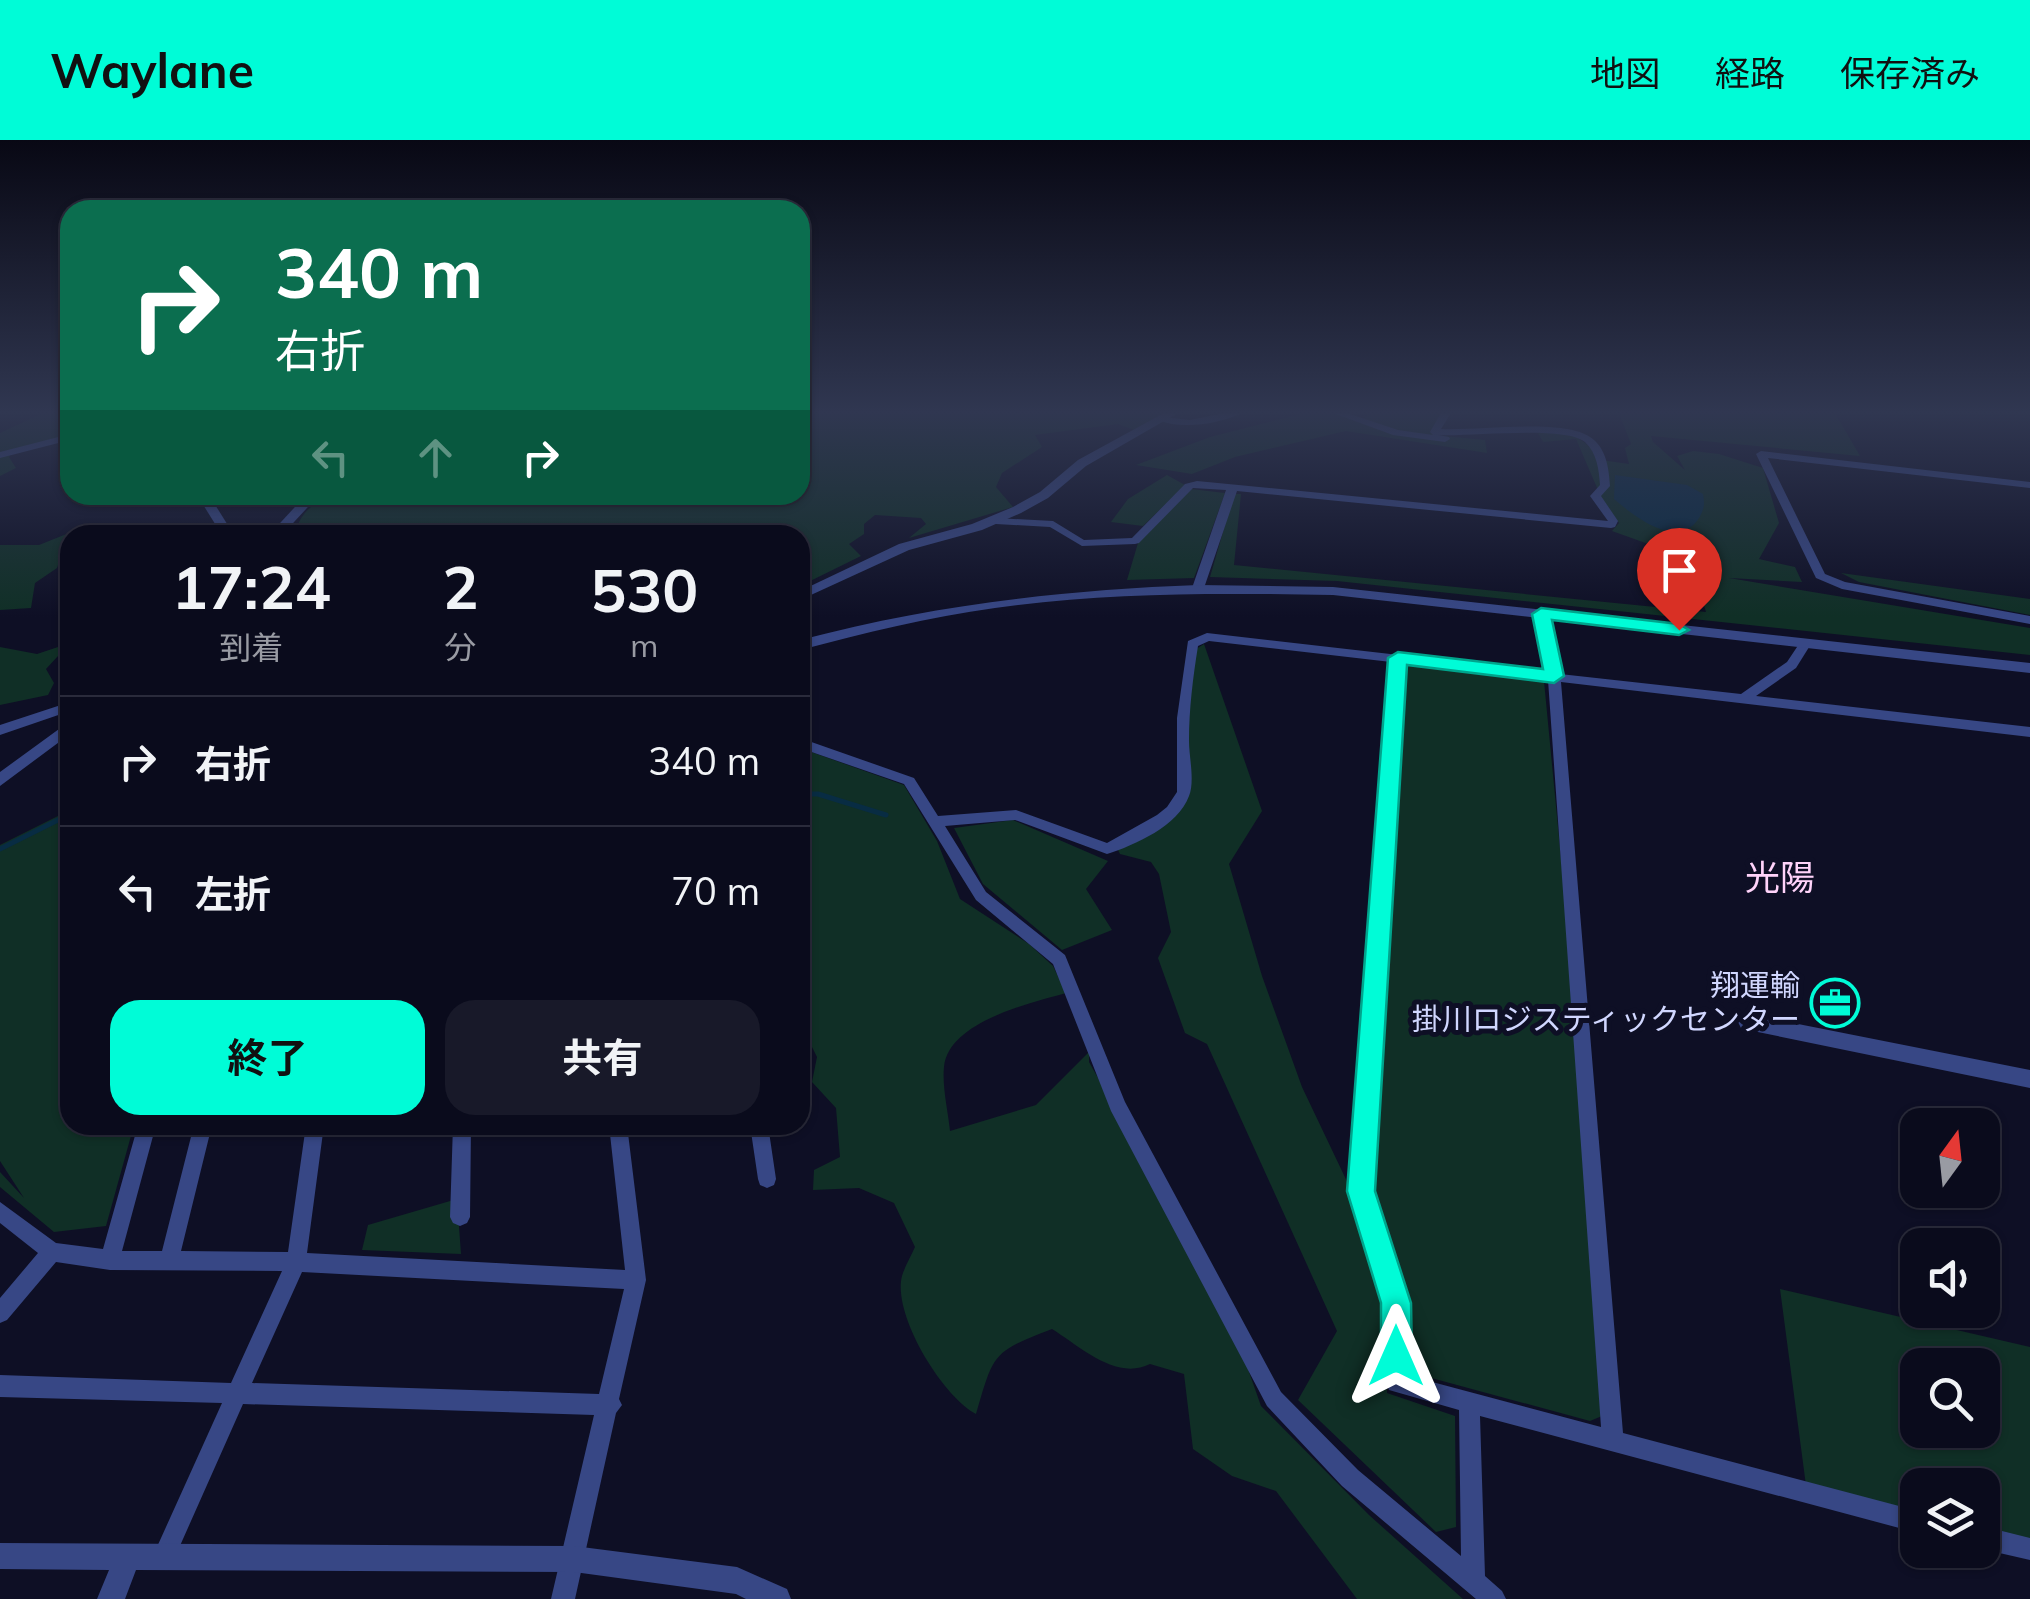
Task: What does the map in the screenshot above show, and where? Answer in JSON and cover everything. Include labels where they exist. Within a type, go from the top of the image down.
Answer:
[{"type":"street","points":[[810,591],[904,547],[996,521],[1044,495],[1061,481]]},
{"type":"street","points":[[996,521],[1053,524],[1082,543],[1135,541],[1189,486],[1611,525],[1613,521],[1595,496],[1605,486],[1605,481]]},
{"type":"street","points":[[1775,481],[1820,576],[1842,585],[2030,620]]},
{"type":"street","points":[[1996,481],[2030,485]]},
{"type":"street","points":[[1198,588],[1232,490]]},
{"type":"street","points":[[284,525],[304,505]]},
{"type":"street","points":[[810,643],[929,614],[1018,600],[1198,588],[1332,591],[2030,668]]},
{"type":"street","points":[[1541,614],[1554,676],[1613,1440]]},
{"type":"street","points":[[938,821],[1016,816],[1107,848],[1145,830],[1180,802],[1184,792],[1180,725],[1184,689],[1192,644],[1207,637],[2030,732]]},
{"type":"street","points":[[1743,698],[1792,665],[1805,644]]},
{"type":"street","points":[[1398,658],[1361,1191],[1396,1303],[1396,1383],[1900,1517]]},
{"type":"street","points":[[0,730],[60,709]]},
{"type":"street","points":[[0,780],[60,734]]},
{"type":"street","points":[[810,747],[910,781],[981,896],[1059,960],[1117,1105],[1274,1398],[1350,1478],[1494,1599]]},
{"type":"street","points":[[1748,1022],[2030,1078]]},
{"type":"street","points":[[110,1260],[144,1135]]},
{"type":"street","points":[[169,1260],[200,1135]]},
{"type":"street","points":[[163,1558],[296,1262],[314,1135]]},
{"type":"street","points":[[460,1217],[462,1135]]},
{"type":"street","points":[[563,1599],[611,1405],[636,1280],[619,1135]]},
{"type":"street","points":[[760,1135],[767,1179]]},
{"type":"street","points":[[0,1211],[52,1252],[110,1260],[296,1262],[636,1280]]},
{"type":"street","points":[[0,1312],[52,1252]]},
{"type":"street","points":[[0,1386],[611,1405]]},
{"type":"street","points":[[1469,1401],[1473,1578]]},
{"type":"street","points":[[2000,1542],[2030,1549]]},
{"type":"street","points":[[0,1556],[574,1559],[737,1581],[777,1599]]},
{"type":"street","points":[[111,1599],[127,1559]]},
{"type":"green space","points":[[810,481],[999,481],[996,487],[1013,507],[909,538],[926,524],[921,518],[875,515],[864,524],[864,534],[849,544],[861,556],[810,581],[810,525],[298,525],[311,507],[810,505]]},
{"type":"green space","points":[[1157,481],[1185,485],[1143,526],[1111,522],[1128,499]]},
{"type":"green space","points":[[1594,481],[1767,481],[1779,523],[1759,559],[1795,567],[1802,582],[1729,578],[2030,628],[2030,655],[1337,581],[1210,577],[1234,494],[1241,494],[1234,565],[1706,612],[1690,559],[1612,531],[1619,523]]},
{"type":"green space","points":[[1191,489],[1225,493],[1194,578],[1127,580],[1138,543]]},
{"type":"green space","points":[[60,537],[57,568],[35,583],[31,608],[0,610],[0,545],[39,545]]},
{"type":"green space","points":[[1841,573],[2030,599],[2030,615],[1859,582]]},
{"type":"green space","points":[[1204,644],[1262,811],[1229,864],[1262,976],[1302,1087],[1352,1192],[1386,1304],[1387,1393],[1455,1416],[1456,1527],[1436,1532],[1298,1400],[1337,1331],[1207,1044],[1185,1033],[1158,958],[1171,932],[1159,874],[1151,862],[1120,854],[1117,848],[1173,813],[1185,749],[1193,651]]},
{"type":"green space","points":[[60,646],[60,654],[46,669],[54,683],[48,695],[0,705],[0,647],[37,654]]},
{"type":"green space","points":[[1407,664],[1544,681],[1595,1213],[1602,1416],[1590,1421],[1413,1373],[1411,1308],[1367,1186]]},
{"type":"green space","points":[[810,752],[904,785],[937,841],[960,899],[1029,944],[1053,966],[1066,993],[993,1017],[975,1026],[949,1051],[944,1091],[950,1131],[1036,1105],[1089,1052],[1089,1062],[1224,1301],[1261,1406],[1369,1515],[1463,1599],[1357,1599],[1276,1491],[1232,1476],[1193,1449],[1184,1374],[1150,1364],[1137,1368],[1112,1365],[1052,1329],[1017,1343],[998,1357],[976,1414],[963,1405],[935,1373],[905,1312],[902,1276],[915,1247],[894,1203],[859,1188],[813,1190],[814,1170],[840,1157],[836,1108],[812,1082],[817,1057],[810,1043]]},
{"type":"green space","points":[[60,815],[60,1135],[131,1135],[106,1226],[54,1232],[0,1187],[0,1172],[24,1198],[0,1161],[0,845]]},
{"type":"green space","points":[[1013,820],[1108,861],[1086,889],[1112,930],[1062,950],[983,884],[954,828]]},
{"type":"green space","points":[[457,1199],[461,1254],[362,1250],[368,1225]]},
{"type":"green space","points":[[1780,1289],[1900,1317],[1900,1328],[1948,1328],[2030,1347],[2030,1548],[2000,1540],[2000,1468],[1900,1468],[1900,1516],[1807,1493]]},
{"type":"water","points":[[1615,481],[1659,481],[1687,485],[1703,494],[1704,504],[1699,518],[1690,527],[1668,531],[1633,514],[1614,499]]},
{"type":"waterway","points":[[810,794],[886,815]]},
{"type":"waterway","points":[[0,849],[60,819]]},
{"type":"place","name":"翔運輸 掛川ロジスティックセンター","points":[[1835,1003]]},
{"type":"district","name":"光陽","points":[[1780,878]]},
{"type":"route","points":[[1396,1356],[1396,1303],[1361,1191],[1398,658],[1554,676],[1541,614],[1679,630]]}]
